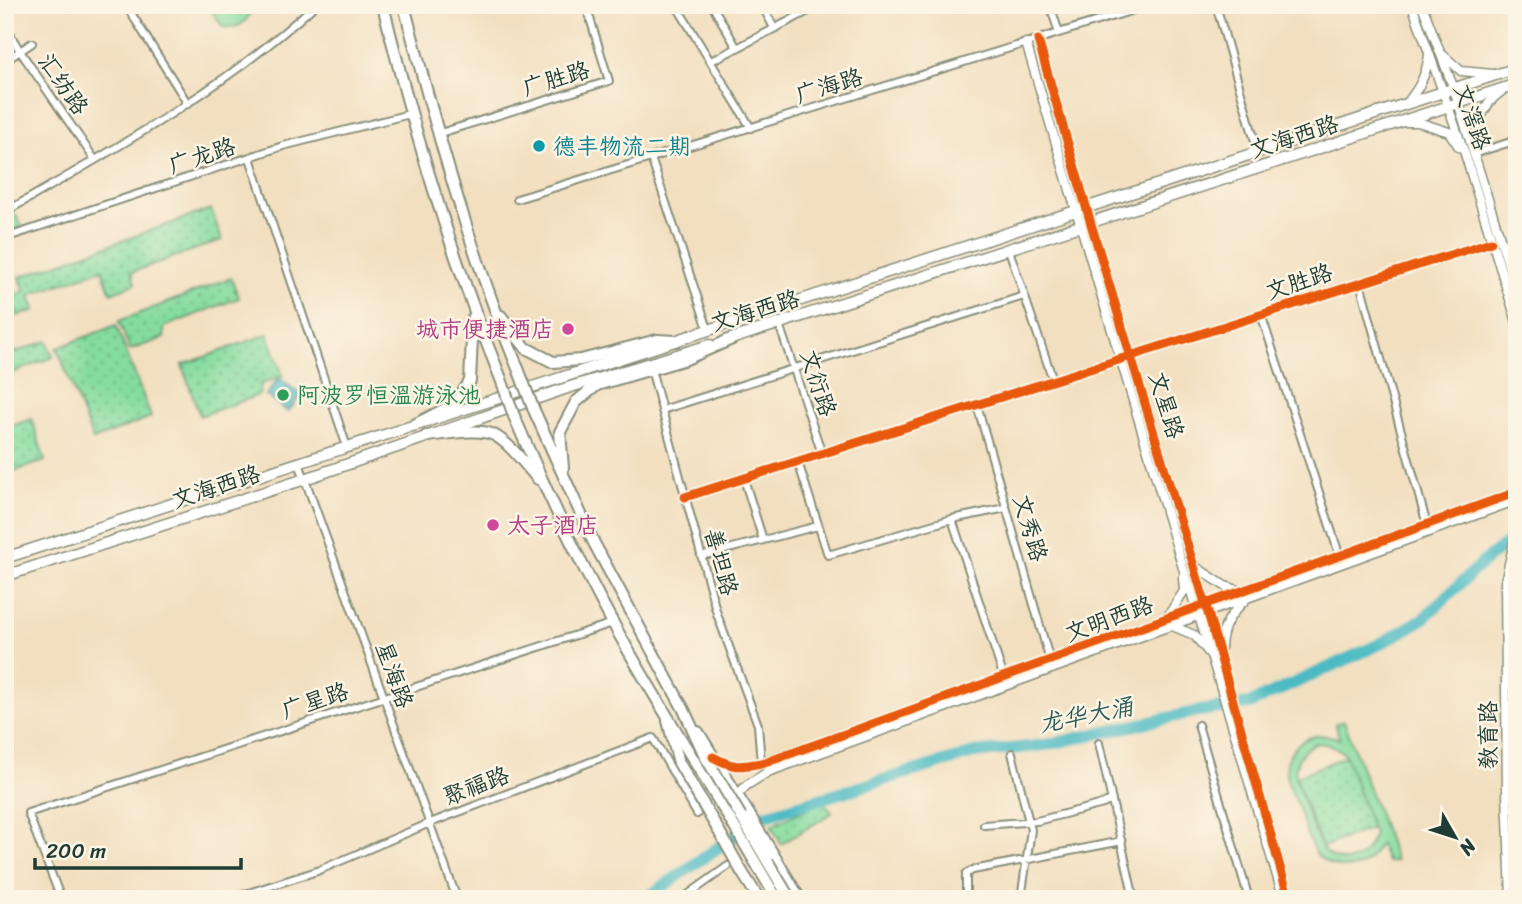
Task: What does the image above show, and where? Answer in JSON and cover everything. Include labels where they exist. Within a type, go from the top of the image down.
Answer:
[{"type":"main road","points":[[383,5],[411,114],[447,235],[473,311],[544,487],[613,623],[668,721],[778,899]]},
{"type":"main road","points":[[404,5],[438,134],[491,303],[564,481],[629,611],[790,899]]},
{"type":"main road","name":"文海西路","points":[[5,558],[1517,68]]},
{"type":"main road","name":"文海西路","points":[[5,576],[305,479],[638,365],[732,339],[1080,228],[1512,85]]},
{"type":"main road","points":[[491,303],[526,348],[553,362],[581,359],[657,340],[676,341]]},
{"type":"main road","points":[[414,425],[454,404],[470,381],[473,311]]},
{"type":"main road","points":[[564,481],[560,432],[576,402],[597,385],[686,359],[732,339]]},
{"type":"main road","points":[[426,436],[467,432],[493,434],[513,451],[544,487]]},
{"type":"main road","points":[[668,721],[678,763],[759,899]]},
{"type":"main road","points":[[709,757],[737,795],[800,899]]},
{"type":"street","points":[[126,5],[188,104]]},
{"type":"street","name":"广龙路","points":[[5,212],[188,104],[232,74],[315,5]]},
{"type":"street","name":"广胜路","points":[[438,134],[609,80],[586,5]]},
{"type":"street","points":[[676,5],[751,128]]},
{"type":"street","points":[[712,5],[737,48]]},
{"type":"street","points":[[762,5],[775,28]]},
{"type":"street","points":[[711,61],[820,5]]},
{"type":"street","points":[[1050,5],[1059,33]]},
{"type":"street","name":"广海路","points":[[517,200],[1150,5]]},
{"type":"street","points":[[1216,5],[1258,152]]},
{"type":"street","name":"文滘路","points":[[1412,5],[1429,52],[1449,90]]},
{"type":"street","name":"文滘路","points":[[1422,5],[1517,293]]},
{"type":"street","name":"汇纺路","points":[[5,26],[95,160]]},
{"type":"street","name":"文星路","points":[[1038,40],[1193,565],[1211,655],[1229,707],[1283,899]]},
{"type":"street","points":[[5,61],[32,43]]},
{"type":"street","name":"文星路","points":[[1026,43],[1183,568],[1221,658],[1229,707]]},
{"type":"street","points":[[1439,50],[1461,71],[1500,74]]},
{"type":"street","points":[[1407,103],[1419,88],[1426,72],[1429,52]]},
{"type":"street","points":[[1469,154],[1485,110],[1495,96],[1512,85]]},
{"type":"street","name":"广龙路","points":[[5,237],[293,144],[411,114]]},
{"type":"street","points":[[1401,122],[1418,122],[1449,132],[1469,154]]},
{"type":"street","points":[[1469,154],[1517,140]]},
{"type":"street","name":"文滘路","points":[[1469,154],[1491,242],[1517,322]]},
{"type":"street","points":[[250,158],[347,447]]},
{"type":"street","points":[[651,158],[708,329]]},
{"type":"street","name":"文胜路","points":[[685,497],[1491,242]]},
{"type":"street","points":[[1009,250],[1053,380]]},
{"type":"street","points":[[1360,283],[1427,525]]},
{"type":"street","points":[[662,410],[1024,296]]},
{"type":"street","points":[[1261,314],[1340,557]]},
{"type":"street","name":"文衍路","points":[[779,324],[822,454]]},
{"type":"street","name":"善坦路","points":[[651,369],[717,614],[758,725],[761,763]]},
{"type":"street","name":"文秀路","points":[[977,405],[1050,661]]},
{"type":"street","points":[[798,462],[828,555],[952,520],[1006,508]]},
{"type":"street","name":"星海路","points":[[299,463],[457,899]]},
{"type":"street","points":[[744,479],[763,540]]},
{"type":"street","name":"文明西路","points":[[709,757],[730,766],[761,763],[1203,610],[1517,492]]},
{"type":"street","name":"文明西路","points":[[1246,594],[1517,500]]},
{"type":"street","points":[[952,520],[1003,678]]},
{"type":"street","points":[[701,556],[818,526]]},
{"type":"street","name":"教育路","points":[[1511,899],[1507,778],[1507,570],[1517,529]]},
{"type":"street","points":[[1193,565],[1225,586],[1246,594],[1222,630],[1221,658]]},
{"type":"street","points":[[1183,568],[1184,591],[1168,622],[1194,635],[1211,655]]},
{"type":"street","name":"文明西路","points":[[737,795],[768,772],[1168,622]]},
{"type":"street","name":"广星路","points":[[61,899],[28,813],[613,623]]},
{"type":"street","points":[[1229,707],[1289,899]]},
{"type":"street","points":[[1198,725],[1249,899]]},
{"type":"street","name":"聚福路","points":[[230,899],[317,871],[430,822],[653,738],[697,814]]},
{"type":"street","points":[[1099,743],[1135,899]]},
{"type":"street","points":[[1012,753],[1030,821],[1028,860],[1021,899]]},
{"type":"street","points":[[984,825],[1030,821],[1111,800]]},
{"type":"street","points":[[966,899],[967,872],[1122,841]]},
{"type":"street","points":[[682,899],[728,866]]},
{"type":"green space","points":[[208,5],[252,5],[249,16],[243,23],[223,27]]},
{"type":"green space","points":[[211,209],[222,240],[132,272],[135,284],[111,293],[102,269],[30,295],[35,310],[17,316],[13,306],[5,308],[5,299],[25,291],[20,277]]},
{"type":"green space","points":[[15,214],[22,225],[19,229],[5,234],[5,218]]},
{"type":"green space","points":[[231,278],[239,298],[164,327],[164,338],[130,350],[119,321]]},
{"type":"green space","points":[[116,325],[151,417],[93,440],[57,348]]},
{"type":"green space","points":[[268,334],[283,376],[261,384],[259,395],[200,416],[182,365]]},
{"type":"green space","points":[[47,341],[53,357],[5,376],[5,356]]},
{"type":"green space","points":[[32,419],[45,461],[5,474],[5,428]]},
{"type":"green space","points":[[1344,721],[1396,861],[1387,862],[1380,844],[1362,865],[1349,868],[1335,866],[1318,855],[1309,840],[1287,782],[1287,762],[1296,746],[1311,737],[1330,736],[1340,739],[1335,724]],"holes":[[[1316,743],[1332,746],[1346,756],[1374,834],[1365,852],[1352,860],[1336,859],[1322,847],[1295,777],[1296,766],[1303,752]]]},
{"type":"green space","points":[[1346,756],[1372,828],[1322,847],[1295,777]]},
{"type":"green space","points":[[823,801],[832,813],[781,844],[771,825]]},
{"type":"water","name":"阿波罗恒温游泳池","points":[[279,378],[301,395],[288,412],[266,395]]},
{"type":"waterway","name":"龙华大涌","points":[[645,899],[763,816],[974,753],[1046,745],[1199,711],[1249,704],[1380,644],[1423,619],[1481,564],[1517,535]]},
{"type":"cycle path","points":[[1038,40],[1208,613],[1289,899]]},
{"type":"cycle path","points":[[685,497],[1491,242]]},
{"type":"cycle path","points":[[713,757],[740,766],[767,762],[1517,492]]},
{"type":"place","name":"德丰物流二期","points":[[539,146]]},
{"type":"place","name":"城市便捷酒店","points":[[568,329]]},
{"type":"place","name":"阿波罗恒温游泳池","points":[[283,395]]},
{"type":"place","name":"太子酒店","points":[[493,525]]}]
